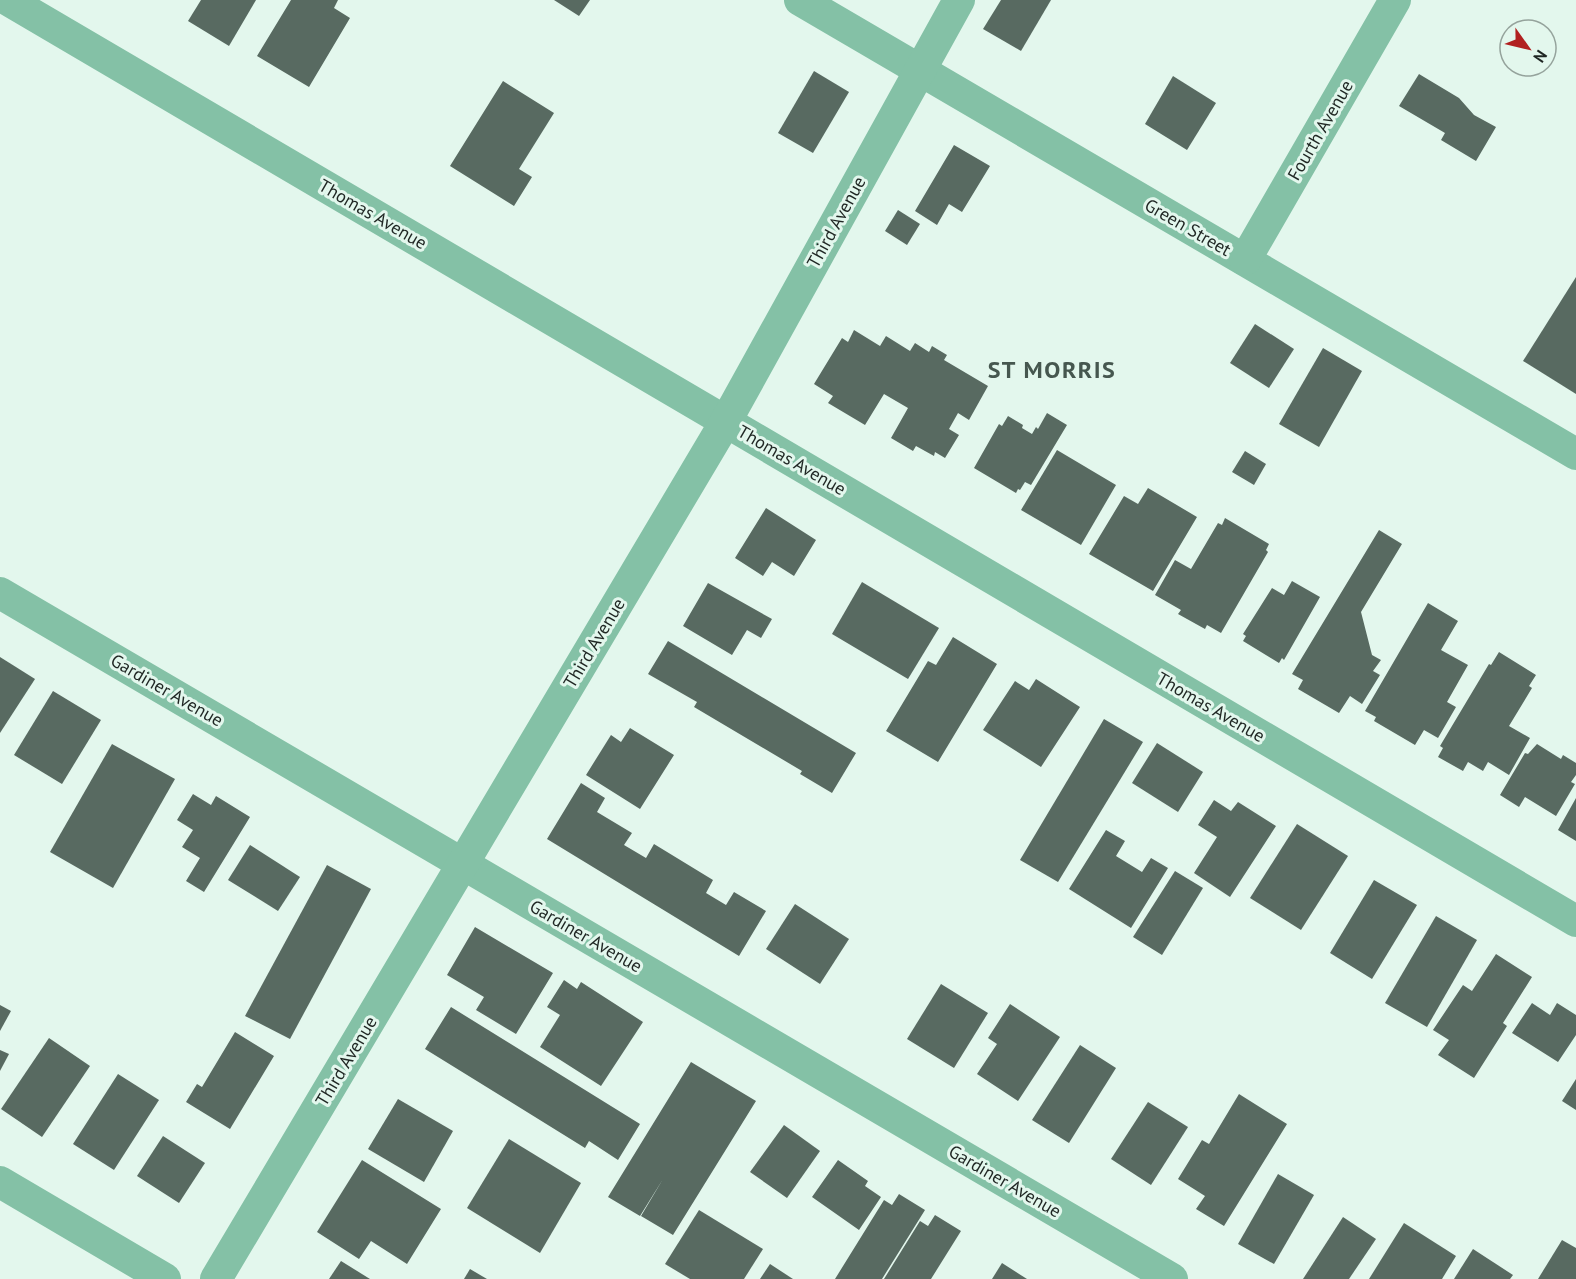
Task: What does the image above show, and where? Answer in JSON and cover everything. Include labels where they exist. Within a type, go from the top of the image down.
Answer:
[{"type":"street","name":"Thomas Avenue","points":[[8,0],[1576,921]]},
{"type":"street","name":"Green Street","points":[[800,0],[1574,449]]},
{"type":"street","name":"Third Avenue","points":[[216,1279],[726,421],[960,0]]},
{"type":"street","name":"Fourth Avenue","points":[[1245,260],[1395,0]]},
{"type":"street","name":"Gardiner Avenue","points":[[0,593],[1172,1279]]},
{"type":"street","points":[[0,1182],[165,1279]]},
{"type":"building","points":[[201,0],[256,0],[229,46],[188,21]]},
{"type":"building","points":[[291,0],[338,0],[334,8],[350,18],[309,87],[257,56]]},
{"type":"building","points":[[554,0],[590,0],[579,16]]},
{"type":"building","points":[[1001,0],[1051,0],[1021,51],[983,29]]},
{"type":"building","points":[[814,71],[849,92],[813,153],[778,133]]},
{"type":"building","points":[[1419,74],[1459,98],[1474,115],[1496,127],[1476,161],[1441,140],[1445,133],[1399,106]]},
{"type":"building","points":[[1173,76],[1216,103],[1187,150],[1145,124]]},
{"type":"building","points":[[503,81],[554,113],[519,169],[532,177],[514,206],[450,166]]},
{"type":"building","points":[[954,145],[990,166],[962,212],[949,204],[937,225],[915,211]]},
{"type":"building","points":[[898,210],[920,224],[907,245],[885,231]]},
{"type":"building","points":[[1576,277],[1576,394],[1523,361]]},
{"type":"building","points":[[1255,324],[1294,349],[1269,388],[1230,363]]},
{"type":"building","points":[[854,330],[880,346],[886,336],[910,351],[915,343],[929,352],[932,346],[947,355],[944,360],[988,386],[969,420],[958,413],[949,429],[959,435],[945,458],[935,452],[934,456],[916,446],[913,451],[891,438],[908,408],[884,394],[865,425],[828,403],[833,396],[814,384],[842,338],[848,342]]},
{"type":"building","points":[[1323,348],[1362,371],[1319,447],[1279,424]]},
{"type":"building","points":[[1047,413],[1067,425],[1031,485],[1025,482],[1016,493],[974,468],[999,424],[1002,426],[1008,416],[1032,434],[1036,427],[1038,429]]},
{"type":"building","points":[[1057,450],[1116,485],[1081,545],[1021,510]]},
{"type":"building","points":[[1245,451],[1266,464],[1254,485],[1232,472]]},
{"type":"building","points":[[1148,488],[1197,517],[1153,591],[1089,554],[1124,496],[1138,504]]},
{"type":"building","points":[[766,508],[816,540],[794,576],[772,562],[763,576],[735,558]]},
{"type":"building","points":[[1225,518],[1269,544],[1266,550],[1268,552],[1221,633],[1207,625],[1205,629],[1178,614],[1181,610],[1155,595],[1175,560],[1191,569],[1218,523],[1222,525]]},
{"type":"building","points":[[1379,530],[1402,544],[1361,612],[1372,655],[1381,660],[1373,671],[1380,675],[1362,704],[1350,696],[1339,713],[1298,689],[1303,680],[1292,674]]},
{"type":"building","points":[[1292,581],[1320,597],[1284,660],[1282,658],[1279,663],[1243,641],[1246,636],[1243,634],[1272,588],[1284,595]]},
{"type":"building","points":[[862,582],[939,628],[908,679],[832,634]]},
{"type":"building","points":[[708,583],[772,619],[761,638],[747,630],[732,655],[683,626]]},
{"type":"building","points":[[1428,603],[1458,621],[1441,650],[1468,665],[1447,702],[1456,707],[1438,738],[1424,730],[1415,745],[1374,721],[1376,717],[1365,711]]},
{"type":"building","points":[[953,637],[997,664],[938,762],[886,731],[928,661],[936,665]]},
{"type":"building","points":[[668,641],[856,753],[832,793],[800,774],[802,771],[694,707],[697,702],[648,674]]},
{"type":"building","points":[[1499,652],[1536,675],[1529,686],[1532,688],[1509,726],[1530,738],[1509,775],[1488,762],[1483,771],[1468,762],[1463,771],[1438,757],[1443,748],[1440,746],[1489,664],[1491,665]]},
{"type":"building","points":[[0,657],[35,679],[0,733]]},
{"type":"building","points":[[1036,679],[1080,707],[1041,767],[983,730],[1015,681],[1029,690]]},
{"type":"building","points":[[53,691],[101,720],[62,784],[14,755]]},
{"type":"building","points":[[1104,719],[1143,742],[1058,882],[1020,860]]},
{"type":"building","points":[[630,728],[674,755],[640,809],[586,775],[611,735],[621,742]]},
{"type":"building","points":[[1157,743],[1203,772],[1178,812],[1132,783]]},
{"type":"building","points":[[112,744],[175,779],[113,888],[50,852]]},
{"type":"building","points":[[1537,744],[1561,759],[1563,755],[1576,763],[1576,775],[1571,782],[1575,784],[1556,816],[1525,797],[1519,807],[1500,795],[1525,753],[1528,754]]},
{"type":"building","points":[[581,783],[605,798],[597,812],[632,833],[624,845],[646,858],[654,844],[713,880],[706,893],[726,905],[734,892],[766,911],[739,956],[547,839]]},
{"type":"building","points":[[193,794],[211,805],[216,796],[250,817],[204,892],[186,881],[200,858],[182,847],[193,830],[177,820]]},
{"type":"building","points":[[1576,798],[1576,841],[1558,830]]},
{"type":"building","points":[[1214,800],[1231,811],[1238,802],[1276,826],[1230,897],[1194,873],[1217,837],[1198,825]]},
{"type":"building","points":[[1297,824],[1348,856],[1301,930],[1250,898]]},
{"type":"building","points":[[1106,830],[1125,841],[1116,856],[1142,872],[1151,858],[1168,868],[1131,928],[1069,889]]},
{"type":"building","points":[[250,845],[300,877],[278,911],[228,880]]},
{"type":"building","points":[[327,865],[371,889],[290,1039],[245,1016]]},
{"type":"building","points":[[1175,871],[1203,888],[1162,955],[1133,937]]},
{"type":"building","points":[[1374,880],[1417,905],[1372,979],[1330,953]]},
{"type":"building","points":[[795,904],[849,939],[820,984],[766,949]]},
{"type":"building","points":[[1436,916],[1477,940],[1427,1027],[1385,1003]]},
{"type":"building","points":[[475,927],[553,973],[516,1034],[476,1010],[484,997],[447,975]]},
{"type":"building","points":[[1496,954],[1532,977],[1503,1023],[1507,1026],[1474,1078],[1438,1055],[1449,1040],[1433,1030],[1463,985],[1472,991]]},
{"type":"building","points":[[564,980],[577,989],[581,982],[643,1022],[601,1086],[540,1047],[560,1015],[547,1007]]},
{"type":"building","points":[[941,984],[988,1013],[954,1068],[907,1039]]},
{"type":"building","points":[[1532,1003],[1550,1015],[1557,1003],[1576,1015],[1576,1035],[1558,1062],[1512,1033]]},
{"type":"building","points":[[1010,1004],[1060,1037],[1018,1101],[977,1074],[997,1044],[988,1038]]},
{"type":"building","points":[[0,1005],[11,1011],[0,1031]]},
{"type":"building","points":[[451,1007],[640,1124],[618,1160],[589,1141],[585,1148],[425,1049]]},
{"type":"building","points":[[235,1032],[274,1056],[230,1129],[186,1102],[197,1084],[202,1087]]},
{"type":"building","points":[[49,1038],[90,1066],[42,1137],[1,1109]]},
{"type":"building","points":[[1080,1045],[1116,1068],[1069,1143],[1032,1120]]},
{"type":"building","points":[[0,1050],[9,1054],[0,1071]]},
{"type":"building","points":[[691,1062],[756,1101],[673,1235],[641,1216],[663,1179],[640,1216],[608,1197]]},
{"type":"building","points":[[118,1074],[159,1100],[114,1170],[73,1144]]},
{"type":"building","points":[[1576,1079],[1576,1110],[1562,1101]]},
{"type":"building","points":[[1239,1094],[1287,1124],[1224,1226],[1196,1209],[1205,1196],[1178,1179],[1202,1140],[1209,1144]]},
{"type":"building","points":[[398,1099],[453,1131],[424,1182],[368,1149]]},
{"type":"building","points":[[1148,1102],[1188,1127],[1151,1185],[1111,1159]]},
{"type":"building","points":[[784,1125],[820,1151],[787,1198],[750,1172]]},
{"type":"building","points":[[163,1136],[205,1163],[179,1203],[137,1176]]},
{"type":"building","points":[[509,1139],[581,1183],[540,1253],[467,1208]]},
{"type":"building","points":[[362,1160],[441,1209],[407,1264],[371,1241],[359,1259],[317,1232]]},
{"type":"building","points":[[838,1160],[868,1181],[865,1186],[881,1197],[859,1230],[812,1197]]},
{"type":"building","points":[[1278,1174],[1314,1195],[1274,1264],[1238,1244]]},
{"type":"building","points":[[899,1194],[925,1210],[882,1279],[835,1279],[884,1200],[892,1205]]},
{"type":"building","points":[[699,1210],[763,1249],[744,1279],[690,1279],[665,1264]]},
{"type":"building","points":[[935,1215],[961,1231],[931,1279],[884,1279],[920,1221],[928,1226]]},
{"type":"building","points":[[1343,1217],[1376,1239],[1349,1279],[1303,1279]]},
{"type":"building","points":[[1404,1223],[1456,1256],[1442,1279],[1369,1279]]},
{"type":"building","points":[[1562,1240],[1576,1248],[1576,1279],[1538,1279]]},
{"type":"building","points":[[1473,1249],[1513,1275],[1510,1279],[1454,1279]]},
{"type":"building","points":[[341,1261],[370,1279],[329,1279]]},
{"type":"building","points":[[1002,1263],[1027,1279],[992,1279]]},
{"type":"building","points":[[770,1264],[793,1279],[760,1279]]},
{"type":"building","points":[[470,1269],[487,1279],[464,1279]]},
{"type":"district","name":"ST MORRIS","points":[[1052,369]]}]
